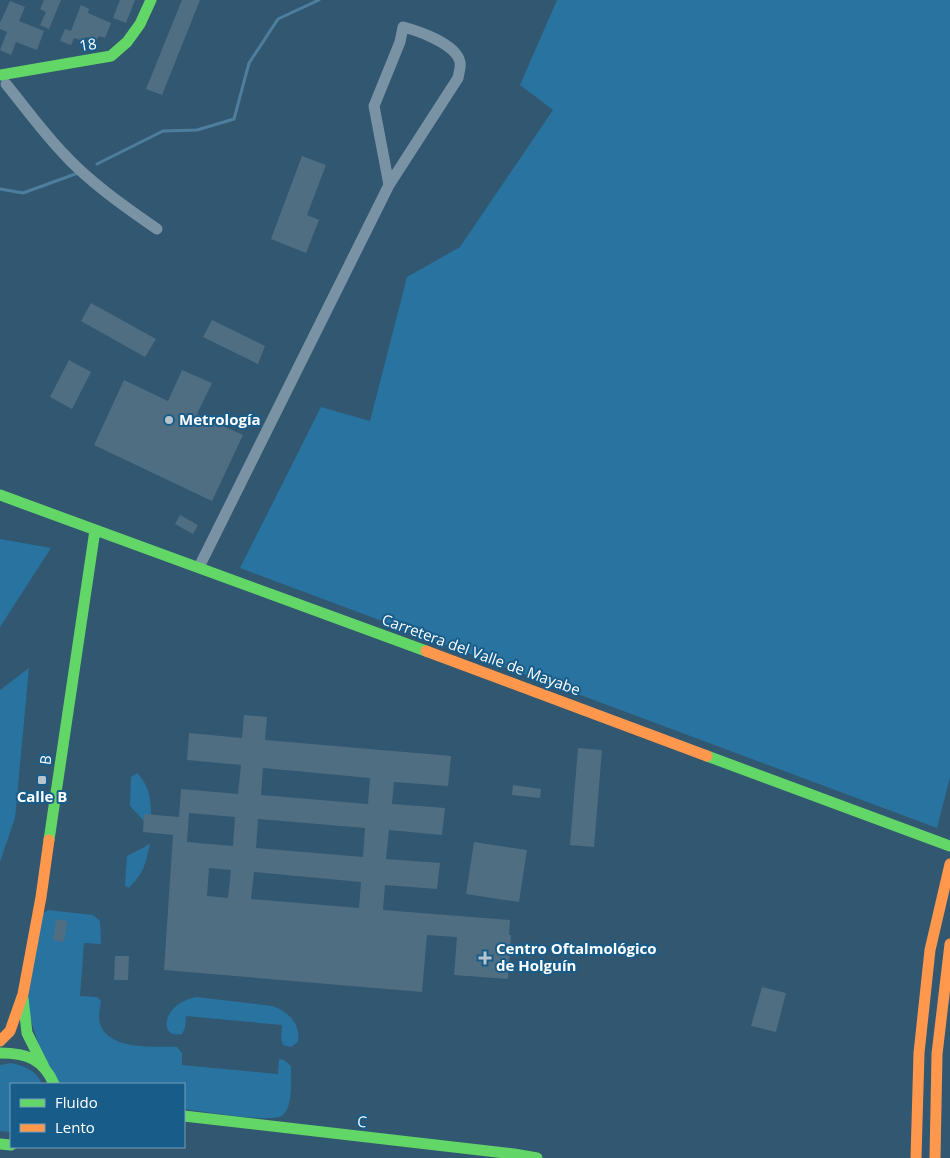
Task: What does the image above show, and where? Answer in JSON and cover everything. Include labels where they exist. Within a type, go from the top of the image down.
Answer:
[{"type":"main road","name":"18","points":[[3,80],[111,56],[127,42],[140,24],[151,0]]},
{"type":"main road","name":"Carretera del Valle de Mayabe","points":[[0,495],[950,846]]},
{"type":"main road","name":"B","points":[[0,1041],[10,1031],[23,994],[41,897],[94,530]]},
{"type":"main road","points":[[916,1158],[919,1053],[930,950],[950,864]]},
{"type":"main road","points":[[935,1158],[937,1054],[950,944]]},
{"type":"main road","name":"B","points":[[23,994],[27,1033],[44,1067],[55,1083]]},
{"type":"main road","points":[[0,1053],[16,1052],[31,1057],[44,1067]]},
{"type":"main road","name":"C","points":[[185,1116],[537,1158]]},
{"type":"street","points":[[199,567],[389,185],[458,78],[461,68],[460,60],[452,50],[421,32],[403,27],[400,42],[374,106],[389,185]]},
{"type":"street","points":[[3,80],[62,153],[108,193],[157,229]]},
{"type":"shaded area","points":[[557,0],[950,0],[950,777],[937,828],[240,568],[321,407],[370,421],[407,277],[460,247],[553,110],[520,85]]},
{"type":"shaded area","points":[[0,539],[51,548],[0,627]]},
{"type":"shaded area","points":[[29,668],[15,818],[0,862],[0,690]]},
{"type":"shaded area","points":[[137,773],[147,787],[150,798],[151,815],[144,821],[130,806],[131,777]]},
{"type":"shaded area","points":[[150,844],[141,873],[129,888],[125,886],[127,856]]},
{"type":"shaded area","points":[[48,910],[93,915],[100,921],[101,944],[84,943],[80,996],[97,997],[101,1001],[99,1021],[105,1033],[123,1043],[177,1047],[182,1053],[182,1065],[278,1074],[279,1059],[284,1060],[291,1066],[291,1084],[290,1099],[283,1115],[252,1118],[185,1109],[185,1083],[61,1083],[55,1079],[46,1066],[26,1006],[41,915]]},
{"type":"shaded area","points":[[196,997],[278,1008],[288,1015],[295,1024],[298,1042],[291,1047],[283,1045],[281,1038],[282,1025],[186,1016],[185,1028],[182,1034],[171,1033],[167,1027],[170,1012],[181,1002]]},
{"type":"shaded area","points":[[11,1063],[21,1066],[30,1070],[42,1083],[10,1083],[10,1132],[0,1131],[0,1065]]},
{"type":"building","points":[[44,0],[61,0],[49,29],[40,25],[46,12],[40,9]]},
{"type":"building","points":[[120,0],[135,0],[126,23],[113,18]]},
{"type":"building","points":[[182,0],[200,0],[162,95],[146,89]]},
{"type":"building","points":[[10,1],[25,7],[19,21],[44,31],[37,50],[16,42],[11,55],[0,50],[7,32],[0,29],[0,23]]},
{"type":"building","points":[[81,5],[89,9],[88,13],[111,23],[105,38],[99,36],[96,41],[86,37],[84,41],[74,38],[71,45],[60,41],[65,29],[71,31]]},
{"type":"building","points":[[302,156],[326,165],[307,215],[319,220],[306,253],[271,239]]},
{"type":"building","points":[[91,303],[156,339],[145,357],[81,321]]},
{"type":"building","points":[[212,320],[265,346],[258,364],[203,337]]},
{"type":"building","points":[[69,360],[91,372],[72,409],[50,397]]},
{"type":"building","points":[[182,370],[212,383],[197,414],[243,435],[212,501],[94,445],[124,380],[168,401]]},
{"type":"building","points":[[180,515],[198,525],[193,534],[175,524]]},
{"type":"building","points":[[244,715],[267,717],[265,740],[451,756],[448,786],[394,782],[392,804],[445,808],[442,835],[389,830],[386,859],[440,863],[437,889],[385,885],[383,910],[510,920],[509,935],[511,935],[508,979],[454,975],[457,937],[427,935],[422,992],[164,970],[173,835],[143,832],[144,814],[179,817],[181,789],[238,794],[241,765],[187,760],[189,733],[242,738]],"holes":[[[263,768],[370,778],[368,804],[261,795]],[[189,813],[235,817],[233,846],[187,842]],[[258,819],[365,828],[363,857],[256,848]],[[209,868],[231,870],[228,898],[207,896]],[[254,872],[361,882],[359,908],[251,899]]]},
{"type":"building","points":[[578,748],[602,750],[594,847],[570,845]]},
{"type":"building","points":[[513,785],[541,789],[540,798],[512,795]]},
{"type":"building","points":[[474,842],[527,850],[519,902],[466,894]]},
{"type":"building","points":[[56,919],[67,921],[64,942],[53,940]]},
{"type":"building","points":[[115,956],[129,956],[128,980],[114,980]]},
{"type":"building","points":[[762,987],[786,993],[776,1032],[751,1026]]},
{"type":"waterway","points":[[97,164],[163,131],[197,130],[234,119],[249,63],[278,19],[319,0]]},
{"type":"waterway","points":[[0,189],[23,193],[78,173]]},
{"type":"traffic: fast","points":[[0,75],[111,56],[127,42],[140,24],[151,0]]},
{"type":"traffic: fast","points":[[0,495],[426,651]]},
{"type":"traffic: fast","points":[[49,840],[95,530]]},
{"type":"traffic: fast","points":[[707,756],[950,846]]},
{"type":"traffic: fast","points":[[23,998],[27,1033],[44,1067]]},
{"type":"traffic: fast","points":[[0,1053],[18,1054],[33,1059],[45,1069],[54,1083]]},
{"type":"traffic: fast","points":[[185,1116],[537,1158]]},
{"type":"traffic: fast","points":[[0,1144],[10,1145]]},
{"type":"traffic: slow","points":[[426,651],[707,756]]},
{"type":"traffic: slow","points":[[0,1041],[10,1031],[23,994],[41,897],[49,840]]},
{"type":"traffic: slow","points":[[916,1158],[919,1053],[930,950],[950,864]]},
{"type":"traffic: slow","points":[[935,1158],[937,1054],[950,944]]},
{"type":"place","name":"Metrología","points":[[169,420]]},
{"type":"place","name":"Calle B","points":[[42,780]]},
{"type":"place","name":"Centro Oftalmológico de Holguín","points":[[485,958]]}]
